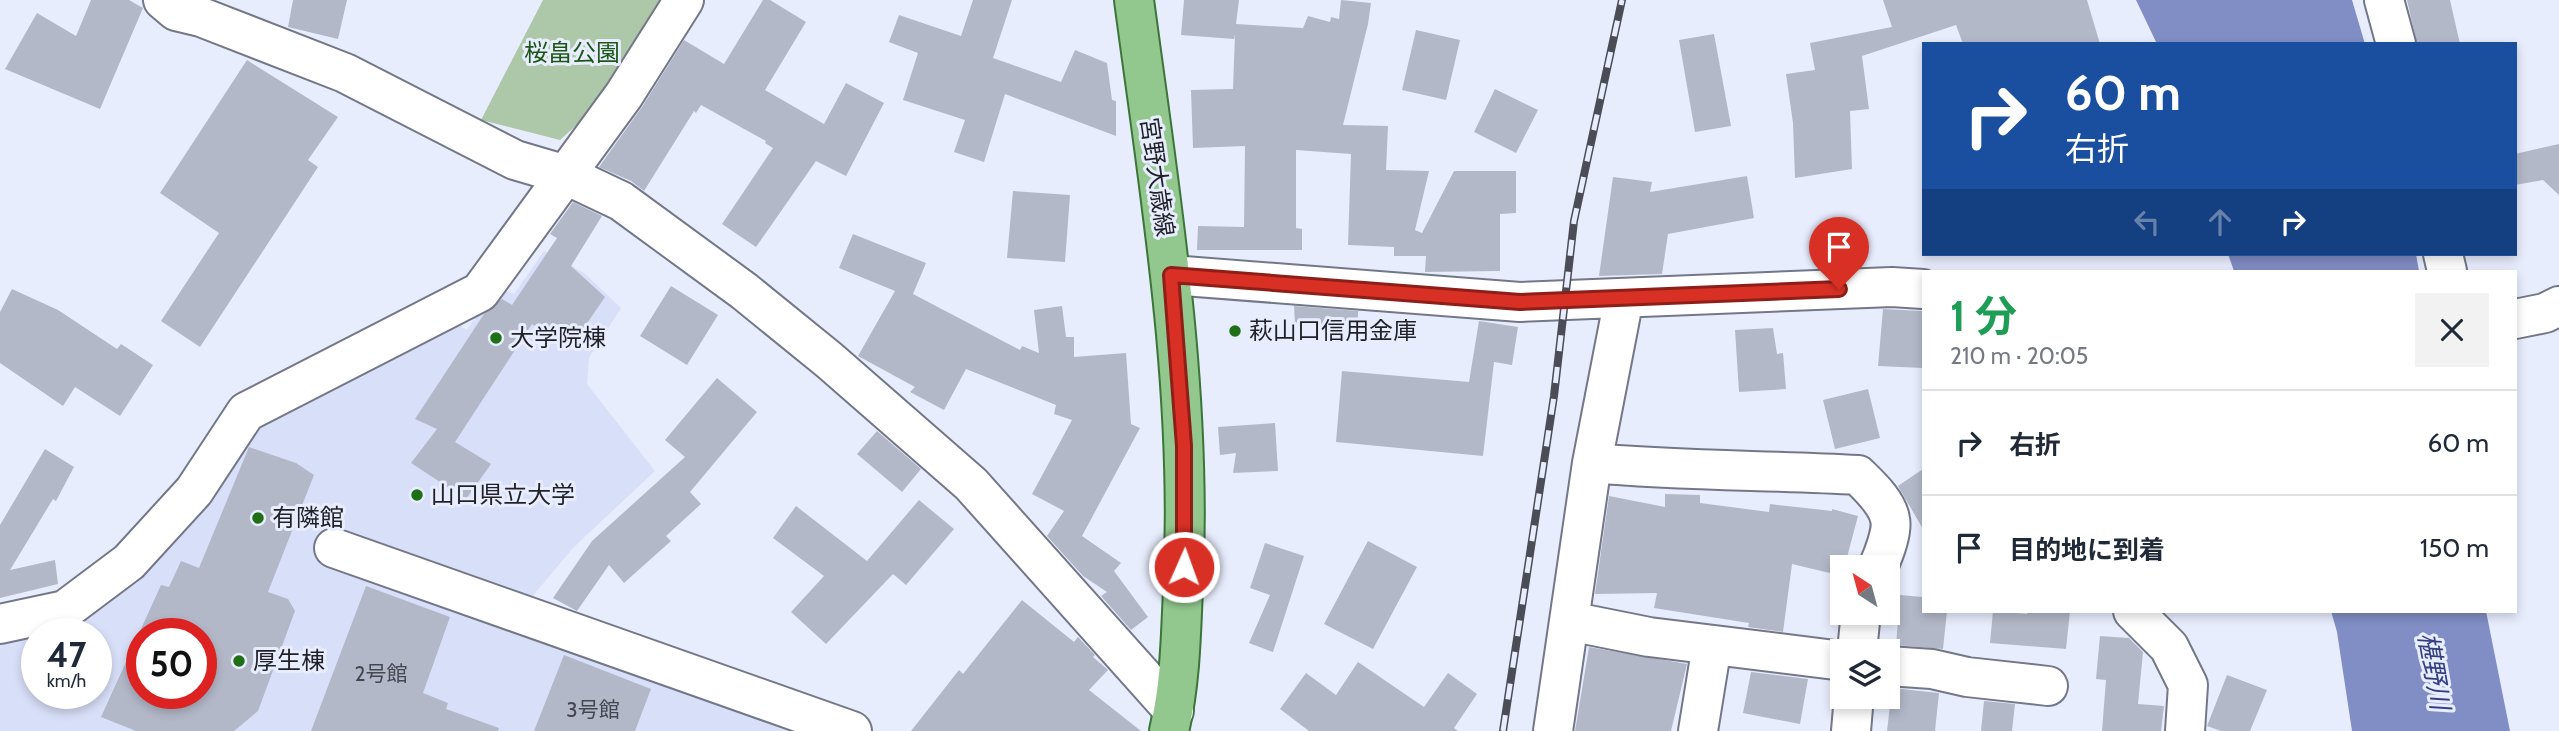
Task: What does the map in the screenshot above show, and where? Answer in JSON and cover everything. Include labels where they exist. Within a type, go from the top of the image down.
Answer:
[{"type":"main road","name":"宮野大歳線","points":[[1134,0],[1171,275],[1184,446],[1185,544],[1181,634],[1171,721]]},
{"type":"street","points":[[163,0],[176,11],[345,73],[515,160],[566,175],[621,201],[744,290],[829,359],[971,484],[1171,721]]},
{"type":"street","points":[[0,624],[65,610],[129,562],[194,491],[246,412],[480,292],[624,95],[684,0]]},
{"type":"street","points":[[2384,0],[2395,42]]},
{"type":"street","points":[[1171,275],[1520,302],[1892,287],[1922,289]]},
{"type":"street","points":[[1553,731],[1592,463],[1624,298]]},
{"type":"street","points":[[2517,319],[2545,313],[2559,306]]},
{"type":"street","points":[[1592,463],[1657,469],[1742,469],[1858,475],[1879,497],[1891,519],[1882,555]]},
{"type":"street","points":[[334,548],[852,731]]},
{"type":"street","points":[[2135,613],[2169,647],[2185,677],[2188,685],[2185,731]]},
{"type":"street","points":[[1569,621],[1649,638],[1830,659]]},
{"type":"street","points":[[1698,731],[1712,645]]},
{"type":"street","points":[[1900,667],[2048,686]]},
{"type":"street","points":[[1851,731],[1853,709]]},
{"type":"shaded area","name":"山口県立大学","points":[[544,251],[584,273],[621,308],[589,358],[587,384],[655,471],[573,548],[526,604],[824,731],[0,731],[0,636],[21,632],[21,709],[112,709],[112,618],[75,618],[256,413],[445,317],[467,330],[491,294],[503,289],[514,294]]},
{"type":"green space","name":"桜畠公園","points":[[543,0],[666,0],[602,102],[560,140],[481,120]]},
{"type":"water","points":[[2136,0],[2352,0],[2364,42],[2156,42]]},
{"type":"water","points":[[2229,256],[2416,256],[2419,270],[2234,270]]},
{"type":"water","name":"椹野川","points":[[2332,613],[2486,613],[2510,731],[2352,731],[2337,632]]},
{"type":"building","points":[[91,0],[129,0],[143,8],[100,109],[5,69],[37,13],[76,36]]},
{"type":"building","points":[[293,0],[347,0],[338,39],[288,27]]},
{"type":"building","points":[[763,0],[770,0],[806,22],[765,90],[824,124],[846,83],[884,103],[846,176],[816,161],[756,247],[722,224],[773,148],[765,143],[766,141],[701,105],[696,113],[694,111],[644,191],[631,181],[599,167],[642,107],[684,40],[724,64]]},
{"type":"building","points":[[973,0],[1012,0],[993,58],[1061,82],[1075,50],[1107,63],[1112,100],[1116,101],[1116,136],[1005,94],[984,162],[954,152],[965,120],[903,100],[918,53],[889,42],[899,15],[961,36]]},
{"type":"building","points":[[1184,0],[1239,0],[1236,24],[1303,28],[1308,16],[1330,22],[1331,17],[1339,19],[1341,0],[1371,3],[1343,125],[1388,126],[1386,170],[1429,171],[1415,230],[1422,233],[1454,171],[1516,171],[1516,213],[1500,214],[1500,271],[1425,272],[1426,256],[1394,256],[1394,247],[1348,245],[1351,154],[1296,150],[1296,228],[1302,229],[1302,250],[1197,250],[1198,226],[1244,227],[1245,146],[1193,148],[1191,90],[1233,89],[1235,34],[1234,39],[1181,35]]},
{"type":"building","points":[[1883,0],[2087,0],[2099,42],[1962,42],[1956,25],[1862,56],[1869,109],[1850,111],[1852,169],[1795,178],[1793,123],[1786,74],[1815,70],[1810,43],[1892,27]]},
{"type":"building","points":[[2407,0],[2450,0],[2460,42],[2417,42]]},
{"type":"building","points":[[1416,30],[1460,40],[1446,100],[1402,90]]},
{"type":"building","points":[[1714,34],[1731,126],[1695,132],[1679,40]]},
{"type":"building","points":[[247,60],[338,117],[308,160],[318,167],[200,347],[161,321],[219,233],[160,193]]},
{"type":"building","points":[[1495,89],[1538,110],[1516,153],[1474,132]]},
{"type":"building","points":[[2559,144],[2559,195],[2543,180],[2517,185],[2517,154]]},
{"type":"building","points":[[1747,176],[1754,218],[1668,234],[1662,274],[1599,276],[1613,177],[1652,182],[1650,192]]},
{"type":"building","points":[[1013,191],[1070,195],[1065,262],[1007,258]]},
{"type":"building","name":"大学院棟","points":[[573,202],[602,216],[571,266],[605,297],[568,351],[532,324],[455,442],[491,464],[466,499],[411,463],[437,429],[415,419],[484,314],[502,299],[512,305],[557,238],[550,234]]},
{"type":"building","points":[[853,234],[926,263],[913,294],[1020,350],[1022,346],[1039,353],[1034,310],[1062,306],[1066,337],[1074,337],[1074,357],[1126,353],[1131,424],[1140,428],[1082,536],[1121,563],[1114,571],[1148,617],[1131,630],[1101,596],[1107,592],[1083,576],[1047,536],[1064,511],[1032,494],[1072,420],[1054,414],[1056,405],[966,369],[944,410],[910,392],[915,387],[858,356],[895,291],[839,268]]},
{"type":"building","points":[[671,286],[718,315],[687,365],[640,336]]},
{"type":"building","points":[[12,289],[58,310],[117,349],[121,344],[153,365],[120,416],[75,387],[63,406],[0,363],[0,312]]},
{"type":"building","points":[[1294,306],[1358,311],[1358,323],[1295,325]]},
{"type":"building","points":[[1883,309],[1922,311],[1922,368],[1878,366]]},
{"type":"building","points":[[1479,321],[1518,327],[1512,365],[1494,362],[1483,456],[1336,442],[1342,371],[1469,382]]},
{"type":"building","points":[[1773,328],[1777,354],[1783,353],[1786,389],[1739,392],[1735,330]]},
{"type":"building","points":[[717,378],[757,412],[690,492],[701,504],[666,536],[671,541],[624,583],[609,565],[577,611],[553,598],[592,541],[685,457],[665,440]]},
{"type":"building","points":[[1868,389],[1880,438],[1835,449],[1823,400]]},
{"type":"building","points":[[1275,423],[1278,471],[1233,473],[1236,453],[1220,455],[1218,427]]},
{"type":"building","points":[[877,431],[921,469],[902,492],[857,454]]},
{"type":"building","points":[[249,447],[296,463],[314,475],[268,592],[288,599],[295,611],[258,711],[234,731],[136,731],[101,717],[105,709],[112,709],[112,693],[126,662],[126,709],[217,709],[217,618],[146,618],[161,585],[169,587],[181,561],[199,568]]},
{"type":"building","points":[[45,449],[74,467],[56,501],[53,499],[10,570],[55,560],[58,584],[0,598],[0,525]]},
{"type":"building","points":[[1922,470],[1922,527],[1898,486]]},
{"type":"building","points":[[1665,494],[1700,495],[1700,503],[1769,512],[1770,504],[1832,509],[1858,516],[1848,555],[1830,555],[1830,573],[1792,564],[1783,632],[1748,627],[1749,623],[1654,608],[1657,593],[1595,594],[1609,496],[1665,507]]},
{"type":"building","points":[[919,500],[954,529],[906,585],[893,574],[826,644],[791,612],[824,576],[773,538],[796,506],[867,561]]},
{"type":"building","points":[[1368,541],[1417,567],[1373,649],[1324,624]]},
{"type":"building","points":[[1265,543],[1304,556],[1273,652],[1249,643],[1270,595],[1250,588]]},
{"type":"building","points":[[366,586],[450,617],[423,693],[448,703],[446,709],[499,728],[498,731],[311,731]]},
{"type":"building","points":[[1900,595],[1922,597],[1922,613],[1947,613],[1943,649],[1900,645],[1900,639],[1896,639],[1898,625],[1900,625]]},
{"type":"building","points":[[1022,600],[1074,642],[1078,637],[1095,655],[1093,657],[1108,670],[1089,690],[1141,731],[911,731],[959,670],[963,674]]},
{"type":"building","points":[[1993,613],[2070,613],[2066,649],[1990,643]]},
{"type":"building","points":[[2100,636],[2129,638],[2143,652],[2138,704],[2164,706],[2161,731],[2102,731],[2106,680],[2096,679]]},
{"type":"building","points":[[1589,647],[1687,664],[1671,731],[1575,731]]},
{"type":"building","points":[[564,655],[651,689],[635,731],[534,731]]},
{"type":"building","points":[[1358,662],[1424,707],[1448,673],[1477,694],[1454,728],[1458,731],[1309,731],[1280,709],[1306,673],[1336,695]]},
{"type":"building","points":[[1751,672],[1808,679],[1800,724],[1743,713]]},
{"type":"building","points":[[2227,675],[2267,690],[2250,731],[2221,731],[2207,726]]},
{"type":"building","points":[[1900,689],[1939,693],[1935,731],[1887,731],[1890,709],[1900,709]]},
{"type":"building","points":[[1984,701],[2015,704],[2012,731],[1981,731]]},
{"type":"railway","points":[[1503,731],[1554,396],[1574,221],[1622,0]]},
{"type":"place","name":"萩山口信用金庫","points":[[1235,331]]},
{"type":"place","name":"大学院棟","points":[[496,338]]},
{"type":"place","name":"山口県立大学","points":[[417,495]]},
{"type":"place","name":"有隣館","points":[[258,518]]},
{"type":"place","name":"厚生棟","points":[[239,661]]},
{"type":"route","points":[[1184,567],[1184,446],[1171,275],[1520,302],[1839,289]]}]
